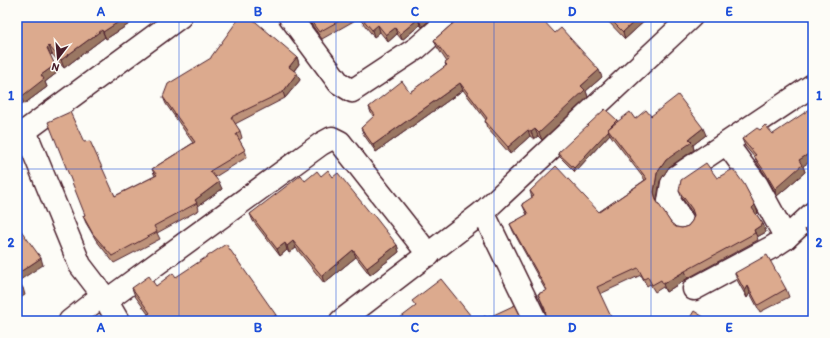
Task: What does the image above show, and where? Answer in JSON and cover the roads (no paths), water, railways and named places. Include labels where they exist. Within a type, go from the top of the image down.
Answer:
[{"type":"street","points":[[118,321],[105,298],[80,265],[21,134],[180,17]]},
{"type":"street","points":[[290,17],[339,83],[352,91],[417,48],[452,17]]},
{"type":"street","points":[[341,321],[429,255],[482,212],[690,17]]},
{"type":"street","points":[[684,223],[669,201],[672,183],[676,177],[813,85]]},
{"type":"street","points":[[70,321],[105,298],[321,144],[332,138],[340,142],[429,255]]},
{"type":"street","points":[[727,144],[757,185],[786,238]]},
{"type":"street","points":[[482,212],[536,321]]},
{"type":"street","points":[[694,289],[774,246],[786,238],[813,213]]}]
